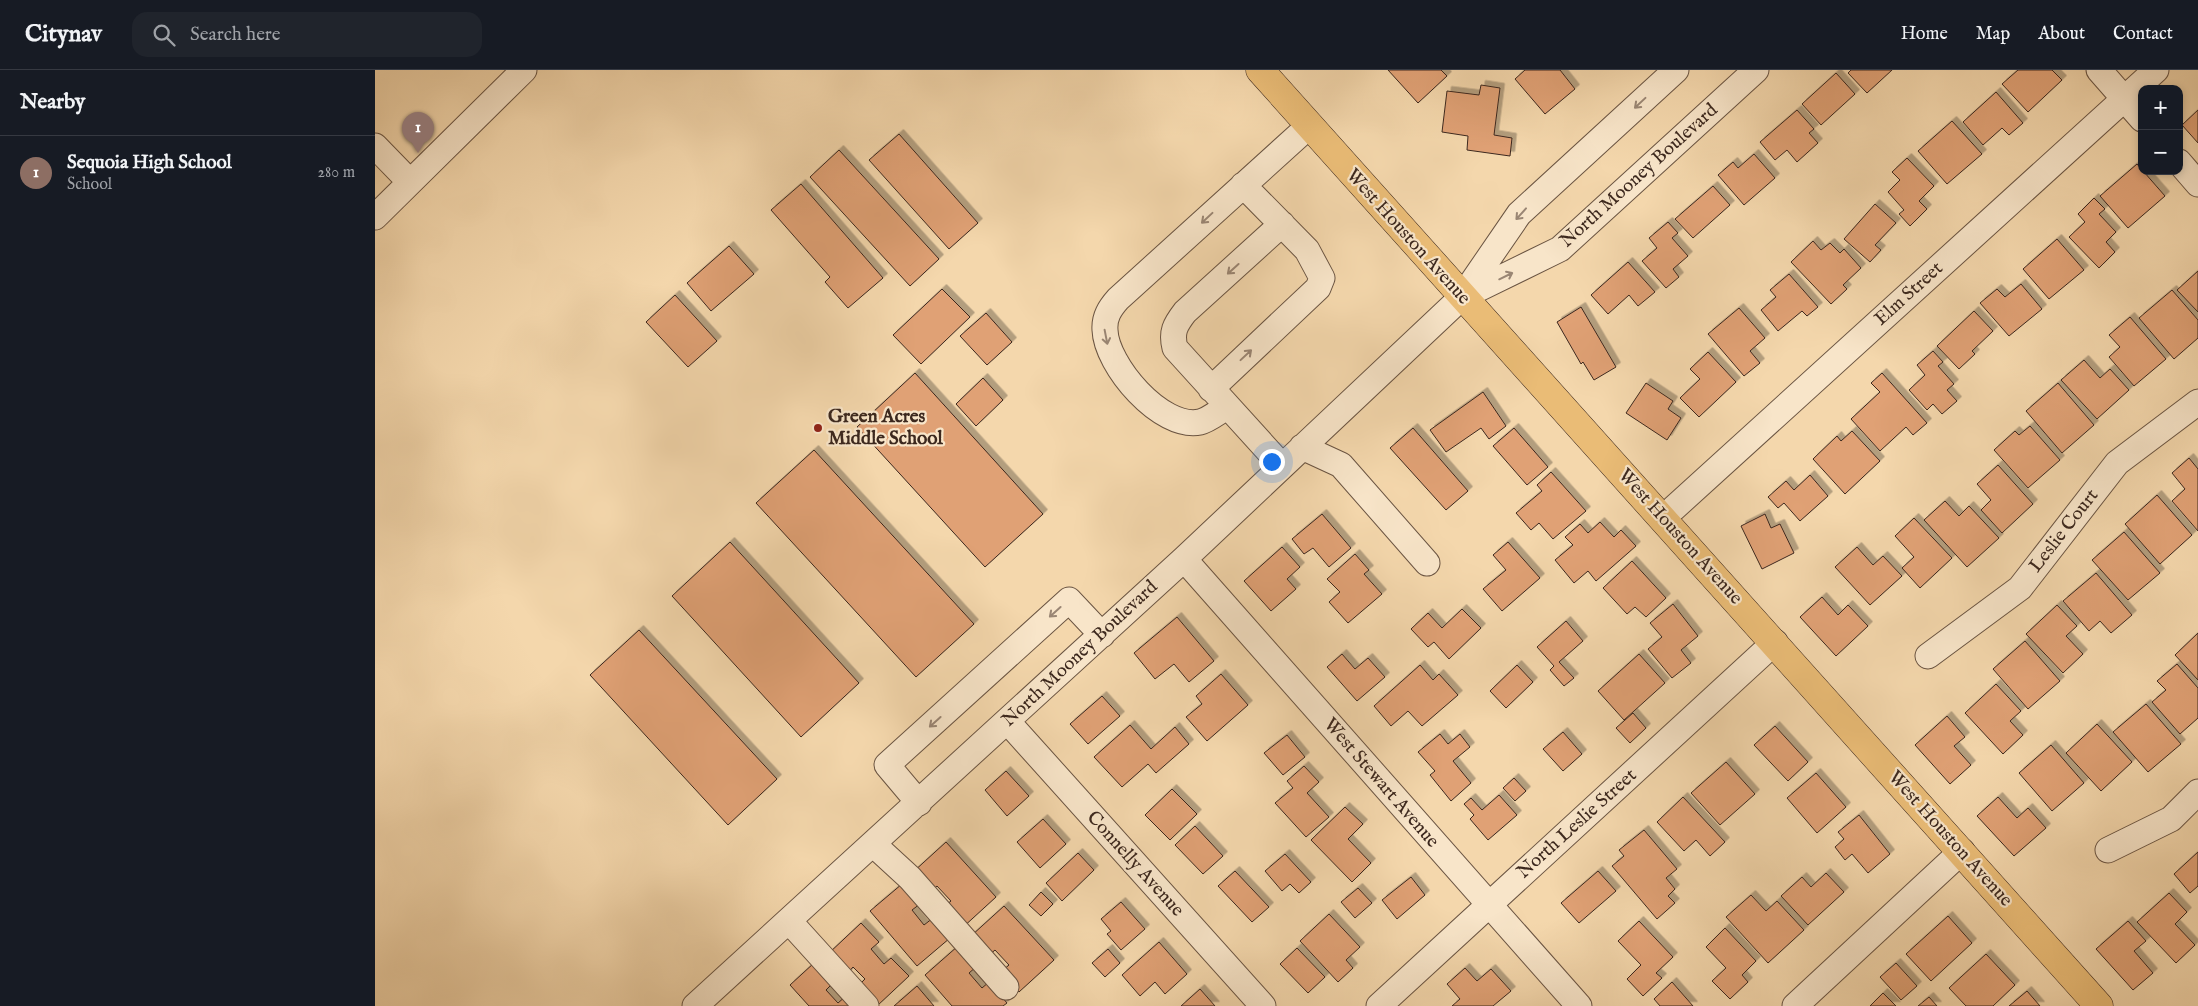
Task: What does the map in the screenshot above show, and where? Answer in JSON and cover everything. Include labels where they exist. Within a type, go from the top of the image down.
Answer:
[{"type":"main road","name":"West Houston Avenue","points":[[1260,70],[1462,297],[1775,642],[2099,1006]]},
{"type":"street","points":[[375,216],[524,70]]},
{"type":"street","name":"North Mooney Boulevard","points":[[695,1006],[1184,559],[1462,297],[1519,214],[1676,70]]},
{"type":"street","name":"North Mooney Boulevard","points":[[1462,297],[1560,250],[1756,70]]},
{"type":"street","points":[[2099,70],[2138,115]]},
{"type":"street","name":"Elm Street","points":[[1663,518],[2156,70]]},
{"type":"street","points":[[1243,184],[1307,250],[1322,278],[1318,288],[1219,398],[1200,422],[1177,420],[1157,409],[1127,377],[1110,354],[1105,329],[1108,311],[1118,299],[1243,184],[1309,126]]},
{"type":"street","points":[[375,146],[410,182]]},
{"type":"street","points":[[2183,167],[2198,184]]},
{"type":"street","points":[[1281,466],[1175,348],[1173,331],[1175,324],[1185,312],[1282,224]]},
{"type":"street","name":"Leslie Court","points":[[1927,656],[2020,588],[2117,463],[2198,402]]},
{"type":"street","points":[[1302,447],[1341,465],[1427,563]]},
{"type":"street","name":"West Stewart Avenue","points":[[1184,559],[1579,1006]]},
{"type":"street","points":[[919,803],[887,765],[1069,600],[1102,634]]},
{"type":"street","name":"North Leslie Street","points":[[1379,1006],[1775,642]]},
{"type":"street","name":"Connelly Avenue","points":[[1007,721],[1263,1006]]},
{"type":"street","points":[[2109,850],[2171,819],[2198,792]]},
{"type":"street","points":[[873,844],[910,878],[1006,988]]},
{"type":"street","points":[[1795,1006],[1962,851]]},
{"type":"street","points":[[789,921],[866,1006]]},
{"type":"building","points":[[1388,70],[1441,70],[1447,76],[1418,103]]},
{"type":"building","points":[[1525,70],[1560,70],[1575,89],[1545,114],[1515,79]]},
{"type":"building","points":[[1851,70],[1892,70],[1867,93],[1848,73]]},
{"type":"building","points":[[2018,70],[2052,70],[2062,80],[2028,112],[2002,84]]},
{"type":"building","points":[[1836,73],[1855,94],[1821,125],[1802,104]]},
{"type":"building","points":[[1481,85],[1500,88],[1494,135],[1512,138],[1510,156],[1467,150],[1468,136],[1442,132],[1447,91],[1479,95]]},
{"type":"building","points":[[1996,92],[2023,123],[2009,135],[2002,128],[1983,145],[1963,122]]},
{"type":"building","points":[[1797,110],[1814,129],[1809,133],[1818,143],[1797,162],[1787,150],[1775,160],[1760,142]]},
{"type":"building","points":[[2198,110],[2198,143],[2183,126]]},
{"type":"building","points":[[1952,121],[1982,154],[1947,184],[1918,151]]},
{"type":"building","points":[[899,134],[978,223],[949,249],[869,160]]},
{"type":"building","points":[[839,150],[939,259],[910,286],[810,177]]},
{"type":"building","points":[[1754,154],[1775,178],[1744,205],[1718,175],[1733,162],[1738,168]]},
{"type":"building","points":[[1907,158],[1934,186],[1919,201],[1927,209],[1910,226],[1899,214],[1904,210],[1888,192],[1900,180],[1892,172]]},
{"type":"building","points":[[2137,164],[2138,175],[2147,175],[2165,196],[2128,228],[2100,196]]},
{"type":"building","points":[[801,184],[883,278],[848,308],[825,282],[830,277],[771,210]]},
{"type":"building","points":[[1713,186],[1730,205],[1693,238],[1675,219]]},
{"type":"building","points":[[2094,198],[2105,209],[2099,214],[2116,232],[2106,242],[2115,252],[2099,268],[2069,237],[2085,222],[2078,214]]},
{"type":"building","points":[[1875,204],[1896,223],[1875,245],[1881,250],[1870,262],[1844,239]]},
{"type":"building","points":[[1668,222],[1678,233],[1672,238],[1688,256],[1673,269],[1679,277],[1666,288],[1642,261],[1657,248],[1649,238]]},
{"type":"building","points":[[2057,239],[2084,270],[2049,299],[2023,269]]},
{"type":"building","points":[[1813,241],[1821,250],[1830,243],[1840,253],[1844,249],[1861,268],[1843,285],[1847,289],[1831,304],[1791,262]]},
{"type":"building","points":[[729,246],[754,274],[711,311],[687,283]]},
{"type":"building","points":[[1628,262],[1655,292],[1638,306],[1629,295],[1608,314],[1591,295]]},
{"type":"building","points":[[2198,271],[2198,312],[2177,290]]},
{"type":"building","points":[[1789,274],[1818,307],[1807,316],[1802,311],[1778,331],[1761,310],[1776,297],[1770,290]]},
{"type":"building","points":[[2021,284],[2042,309],[2009,336],[1980,303],[1997,289],[2005,297]]},
{"type":"building","points":[[942,289],[970,317],[921,364],[893,335]]},
{"type":"building","points":[[2172,290],[2198,320],[2198,338],[2174,359],[2139,318]]},
{"type":"building","points":[[675,295],[717,341],[688,367],[646,322]]},
{"type":"building","points":[[1581,307],[1616,367],[1594,380],[1583,362],[1581,364],[1557,322]]},
{"type":"building","points":[[1739,308],[1765,338],[1750,351],[1760,363],[1744,376],[1708,334]]},
{"type":"building","points":[[1974,311],[1993,331],[1972,351],[1975,354],[1959,369],[1937,346]]},
{"type":"building","points":[[986,313],[1012,342],[987,365],[960,336]]},
{"type":"building","points":[[2130,317],[2166,359],[2134,386],[2109,357],[2120,347],[2109,335]]},
{"type":"building","points":[[1933,351],[1943,362],[1938,366],[1954,384],[1947,390],[1957,401],[1942,414],[1933,404],[1927,410],[1909,390],[1925,375],[1917,365]]},
{"type":"building","points":[[1708,352],[1736,382],[1699,417],[1680,398],[1700,379],[1690,369]]},
{"type":"building","points":[[2084,360],[2100,378],[2110,369],[2129,390],[2097,419],[2061,380]]},
{"type":"building","points":[[915,373],[1043,514],[985,567],[857,427]]},
{"type":"building","points":[[1882,373],[1927,423],[1913,435],[1906,427],[1880,451],[1851,419],[1880,392],[1871,383]]},
{"type":"building","points":[[983,378],[1003,400],[976,426],[956,404]]},
{"type":"building","points":[[1646,383],[1673,401],[1668,409],[1681,418],[1667,440],[1626,413]]},
{"type":"building","points":[[2058,383],[2094,425],[2062,453],[2026,411]]},
{"type":"building","points":[[1483,392],[1506,426],[1489,439],[1481,428],[1446,452],[1430,430]]},
{"type":"building","points":[[2030,426],[2060,460],[2028,488],[1994,450],[2015,431],[2019,435]]},
{"type":"building","points":[[1413,428],[1468,491],[1446,510],[1390,448]]},
{"type":"building","points":[[1514,428],[1548,467],[1527,485],[1493,446]]},
{"type":"building","points":[[1852,431],[1880,461],[1845,494],[1813,459],[1837,436],[1841,441]]},
{"type":"building","points":[[814,450],[974,624],[916,677],[756,503]]},
{"type":"building","points":[[2189,458],[2198,469],[2198,531],[2172,501],[2185,489],[2172,473]]},
{"type":"building","points":[[1998,465],[2033,504],[2002,533],[1981,510],[1991,500],[1977,484]]},
{"type":"building","points":[[1551,472],[1586,511],[1553,539],[1539,523],[1531,530],[1516,513],[1542,491],[1537,485]]},
{"type":"building","points":[[1810,475],[1828,496],[1800,521],[1784,503],[1778,508],[1768,497],[1786,481],[1794,490]]},
{"type":"building","points":[[2157,495],[2192,535],[2160,564],[2125,524]]},
{"type":"building","points":[[1945,501],[1959,516],[1969,506],[1999,538],[1967,567],[1924,520]]},
{"type":"building","points":[[1322,514],[1351,548],[1329,567],[1313,548],[1304,554],[1292,539]]},
{"type":"building","points":[[1765,514],[1771,528],[1780,524],[1794,553],[1762,569],[1741,526]]},
{"type":"building","points":[[1914,518],[1952,558],[1920,588],[1902,568],[1914,557],[1895,536]]},
{"type":"building","points":[[1600,522],[1614,537],[1621,530],[1636,546],[1596,581],[1588,571],[1574,583],[1555,560],[1573,545],[1565,537],[1580,524],[1588,533]]},
{"type":"building","points":[[2124,532],[2160,573],[2128,600],[2092,560]]},
{"type":"building","points":[[730,542],[859,683],[801,737],[672,596]]},
{"type":"building","points":[[1508,542],[1540,578],[1502,611],[1483,589],[1506,570],[1493,555]]},
{"type":"building","points":[[1282,547],[1300,567],[1287,579],[1296,589],[1271,611],[1244,581]]},
{"type":"building","points":[[1857,547],[1873,565],[1883,556],[1902,576],[1870,605],[1835,567]]},
{"type":"building","points":[[1355,554],[1369,570],[1364,574],[1382,594],[1348,623],[1329,602],[1340,592],[1327,579]]},
{"type":"building","points":[[1632,561],[1666,598],[1646,617],[1635,607],[1627,614],[1603,588]]},
{"type":"building","points":[[2096,573],[2132,615],[2111,633],[2100,621],[2089,631],[2063,601]]},
{"type":"building","points":[[1822,597],[1838,615],[1848,605],[1868,626],[1836,656],[1800,617]]},
{"type":"building","points":[[1673,604],[1698,636],[1681,650],[1691,663],[1672,678],[1648,649],[1662,637],[1650,623]]},
{"type":"building","points":[[2057,605],[2077,626],[2066,636],[2083,654],[2063,673],[2026,634]]},
{"type":"building","points":[[1462,609],[1481,628],[1449,659],[1434,642],[1428,647],[1411,629],[1428,613],[1442,628]]},
{"type":"building","points":[[1177,617],[1214,661],[1189,682],[1174,664],[1155,679],[1134,653]]},
{"type":"building","points":[[1566,621],[1583,641],[1559,662],[1574,678],[1564,686],[1550,670],[1554,666],[1537,647]]},
{"type":"building","points":[[639,630],[777,779],[728,825],[590,675]]},
{"type":"building","points":[[2198,633],[2198,680],[2175,655]]},
{"type":"building","points":[[2025,641],[2060,681],[2028,709],[1993,669]]},
{"type":"building","points":[[1342,654],[1355,669],[1368,658],[1385,677],[1357,701],[1327,667]]},
{"type":"building","points":[[1639,654],[1665,683],[1624,720],[1598,691]]},
{"type":"building","points":[[2177,664],[2198,688],[2198,718],[2180,734],[2152,702],[2166,690],[2157,681]]},
{"type":"building","points":[[1420,665],[1433,680],[1439,674],[1458,695],[1422,726],[1408,711],[1391,726],[1374,706]]},
{"type":"building","points":[[1517,665],[1533,682],[1506,708],[1490,691]]},
{"type":"building","points":[[1221,674],[1248,705],[1207,741],[1186,717],[1202,704],[1196,696]]},
{"type":"building","points":[[1996,684],[2021,711],[2010,721],[2023,735],[2003,754],[1965,713]]},
{"type":"building","points":[[1102,696],[1120,716],[1088,744],[1070,724]]},
{"type":"building","points":[[2146,704],[2181,744],[2148,772],[2113,732]]},
{"type":"building","points":[[1633,713],[1646,728],[1630,743],[1616,728]]},
{"type":"building","points":[[1947,716],[1965,737],[1954,746],[1971,765],[1950,784],[1915,745]]},
{"type":"building","points":[[2097,724],[2132,762],[2101,791],[2066,753]]},
{"type":"building","points":[[1130,725],[1151,749],[1175,727],[1189,744],[1156,773],[1148,764],[1122,787],[1094,757]]},
{"type":"building","points":[[1775,726],[1808,762],[1788,781],[1754,745]]},
{"type":"building","points":[[1563,732],[1582,754],[1563,771],[1543,749]]},
{"type":"building","points":[[1440,734],[1448,744],[1460,734],[1470,747],[1453,761],[1471,783],[1451,801],[1430,775],[1435,771],[1418,752]]},
{"type":"building","points":[[1287,735],[1305,757],[1283,775],[1264,753]]},
{"type":"building","points":[[2051,745],[2084,783],[2052,811],[2019,773]]},
{"type":"building","points":[[1726,762],[1755,794],[1720,825],[1691,793]]},
{"type":"building","points":[[1304,766],[1319,782],[1307,793],[1329,817],[1306,837],[1275,803],[1293,788],[1287,781]]},
{"type":"building","points":[[1006,771],[1029,796],[1007,816],[985,790]]},
{"type":"building","points":[[1816,773],[1846,807],[1817,833],[1787,798]]},
{"type":"building","points":[[1514,778],[1526,791],[1515,801],[1503,788]]},
{"type":"building","points":[[1172,789],[1197,814],[1170,840],[1145,815]]},
{"type":"building","points":[[1499,795],[1517,815],[1488,840],[1470,819],[1474,815],[1464,804],[1471,798],[1482,810]]},
{"type":"building","points":[[1683,797],[1725,842],[1710,856],[1696,840],[1684,851],[1657,822]]},
{"type":"building","points":[[1998,797],[2017,818],[2028,808],[2046,828],[2014,856],[1977,816]]},
{"type":"building","points":[[1345,807],[1363,824],[1348,839],[1371,863],[1352,882],[1311,840]]},
{"type":"building","points":[[1859,815],[1890,854],[1868,873],[1852,854],[1845,860],[1835,847],[1844,839],[1838,832]]},
{"type":"building","points":[[1043,819],[1066,844],[1040,868],[1017,842]]},
{"type":"building","points":[[1195,826],[1223,856],[1203,874],[1175,845]]},
{"type":"building","points":[[1644,830],[1677,869],[1666,878],[1675,889],[1668,896],[1675,903],[1657,919],[1612,866],[1624,856],[1619,850]]},
{"type":"building","points":[[946,842],[996,897],[961,929],[943,908],[951,901],[937,886],[930,892],[912,873]]},
{"type":"building","points":[[2198,852],[2198,886],[2190,893],[2174,874]]},
{"type":"building","points":[[1078,853],[1094,870],[1062,901],[1046,883]]},
{"type":"building","points":[[1285,854],[1311,882],[1299,893],[1290,884],[1282,891],[1265,871]]},
{"type":"building","points":[[1235,871],[1269,907],[1252,922],[1218,886]]},
{"type":"building","points":[[1598,871],[1616,891],[1579,923],[1561,903]]},
{"type":"building","points":[[1826,873],[1844,892],[1808,925],[1781,896],[1802,877],[1811,887]]},
{"type":"building","points":[[1411,877],[1425,895],[1397,919],[1382,900]]},
{"type":"building","points":[[902,884],[920,904],[912,910],[924,925],[933,918],[950,938],[917,966],[870,911]]},
{"type":"building","points":[[1358,888],[1372,903],[1355,918],[1341,902]]},
{"type":"building","points":[[1041,892],[1053,904],[1041,916],[1029,905]]},
{"type":"building","points":[[2169,893],[2187,912],[2175,924],[2195,945],[2176,963],[2137,922]]},
{"type":"building","points":[[1751,895],[1766,911],[1777,901],[1804,930],[1768,963],[1726,917]]},
{"type":"building","points":[[1121,902],[1145,929],[1121,950],[1107,934],[1111,931],[1101,919]]},
{"type":"building","points":[[1004,906],[1054,960],[1019,992],[1001,972],[1009,965],[995,950],[988,956],[971,936]]},
{"type":"building","points":[[1329,914],[1360,947],[1346,960],[1353,968],[1338,982],[1300,941]]},
{"type":"building","points":[[1948,916],[1972,943],[1931,981],[1906,954]]},
{"type":"building","points":[[1639,921],[1673,957],[1656,973],[1662,978],[1643,996],[1627,979],[1641,965],[1618,941]]},
{"type":"building","points":[[2128,921],[2146,941],[2134,951],[2153,973],[2133,990],[2096,949]]},
{"type":"building","points":[[861,923],[879,942],[871,949],[884,964],[891,958],[909,976],[877,1006],[858,986],[865,979],[853,967],[847,974],[828,954]]},
{"type":"building","points":[[1725,928],[1756,961],[1742,975],[1748,982],[1730,999],[1712,981],[1726,968],[1706,947]]},
{"type":"building","points":[[1159,942],[1187,974],[1165,994],[1155,982],[1140,996],[1122,975]]},
{"type":"building","points":[[958,946],[976,967],[969,973],[982,988],[989,982],[1007,1003],[1003,1006],[952,1006],[925,975]]},
{"type":"building","points":[[1297,948],[1325,977],[1308,993],[1280,964]]},
{"type":"building","points":[[1108,949],[1120,963],[1105,977],[1092,963]]},
{"type":"building","points":[[1986,954],[2015,985],[1993,1006],[1966,1006],[1949,988]]},
{"type":"building","points":[[814,963],[833,983],[826,990],[838,1003],[846,996],[854,1006],[809,1006],[790,985]]},
{"type":"building","points":[[1896,963],[1917,986],[1901,1000],[1880,977]]},
{"type":"building","points":[[1465,968],[1477,981],[1491,969],[1511,991],[1493,1006],[1452,1006],[1460,999],[1447,984]]},
{"type":"building","points":[[1672,982],[1693,1006],[1660,1006],[1654,999]]},
{"type":"building","points":[[917,986],[934,1006],[894,1006]]},
{"type":"building","points":[[1200,989],[1215,1006],[1181,1006]]},
{"type":"building","points":[[2027,991],[2040,1006],[2009,1006]]},
{"type":"building","points":[[1883,993],[1896,1006],[1870,1006]]},
{"type":"building","points":[[1929,997],[1937,1006],[1918,1006]]},
{"type":"place","name":"Sequoia High School","points":[[418,153]]},
{"type":"place","name":"Green Acres Middle School","points":[[818,428]]}]
